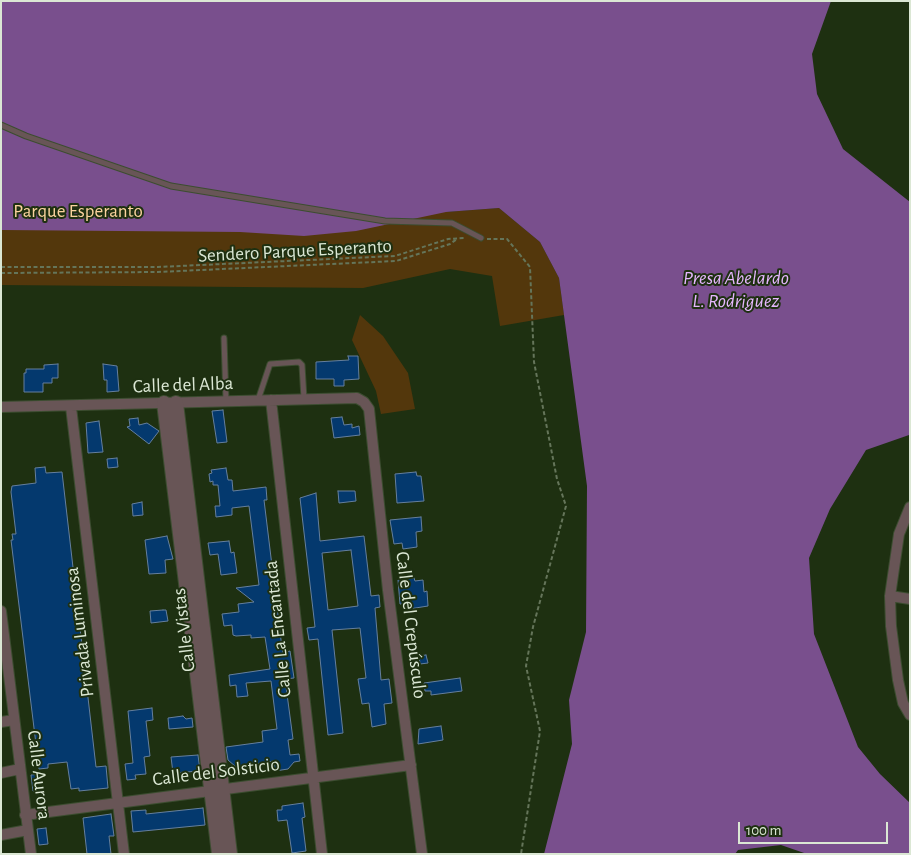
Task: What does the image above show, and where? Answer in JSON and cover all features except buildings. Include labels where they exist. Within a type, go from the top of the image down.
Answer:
[{"type":"street","name":"Calle del Alba","points":[[1,407],[71,407],[357,398],[364,402]]},
{"type":"street","name":"Calle La Encantada","points":[[271,400],[322,854]]},
{"type":"street","name":"Calle del Crepúsculo","points":[[364,402],[369,409],[388,590],[422,854]]},
{"type":"street","name":"Calle Vistas","points":[[170,403],[216,791],[219,854]]},
{"type":"street","name":"Privada Luminosa","points":[[71,407],[124,854]]},
{"type":"street","points":[[909,511],[899,534],[890,596],[890,626],[903,703],[910,715]]},
{"type":"street","points":[[890,596],[910,599]]},
{"type":"street","name":"Calle Aurora","points":[[1,611],[5,671],[14,720],[31,854]]},
{"type":"street","points":[[898,680],[910,682]]},
{"type":"street","points":[[1,722],[14,720]]},
{"type":"street","name":"Calle del Solsticio","points":[[26,815],[411,765]]},
{"type":"street","points":[[1,773],[20,770]]},
{"type":"street","name":"Calle Vistas","points":[[216,791],[230,854]]},
{"type":"street","points":[[1,835],[28,830]]},
{"type":"lane","points":[[1,125],[26,136],[170,186],[385,221],[452,223],[481,238]]},
{"type":"lane","points":[[224,338],[226,401]]},
{"type":"lane","points":[[258,400],[270,364],[299,362],[302,365],[304,399]]},
{"type":"path","name":"Sendero Parque Esperanto","points":[[1,267],[158,267],[395,256],[448,239],[457,239]]},
{"type":"path","points":[[457,239],[507,239],[530,267],[534,362],[557,479],[566,506],[533,627],[526,666],[540,731],[522,854]]},
{"type":"path","name":"Sendero Parque Esperanto","points":[[1,273],[158,272],[396,262],[450,244],[457,239]]},
{"type":"green space","name":"Parque Esperanto","points":[[1,95],[446,212],[499,208],[540,242],[559,278],[564,315],[500,326],[492,276],[450,269],[363,288],[1,285]]},
{"type":"green space","points":[[360,315],[383,336],[408,373],[415,409],[381,414],[376,391],[352,340]]},
{"type":"water","name":"Presa Abelardo L. Rodriguez","points":[[1,1],[831,1],[812,54],[817,94],[843,149],[910,202],[910,432],[909,435],[866,450],[830,509],[809,558],[814,634],[858,747],[880,774],[910,803],[910,854],[807,854],[781,845],[738,850],[735,854],[544,854],[572,744],[569,700],[586,632],[587,486],[559,278],[540,242],[499,208],[446,212],[356,231],[304,236],[240,232],[1,230]]}]
